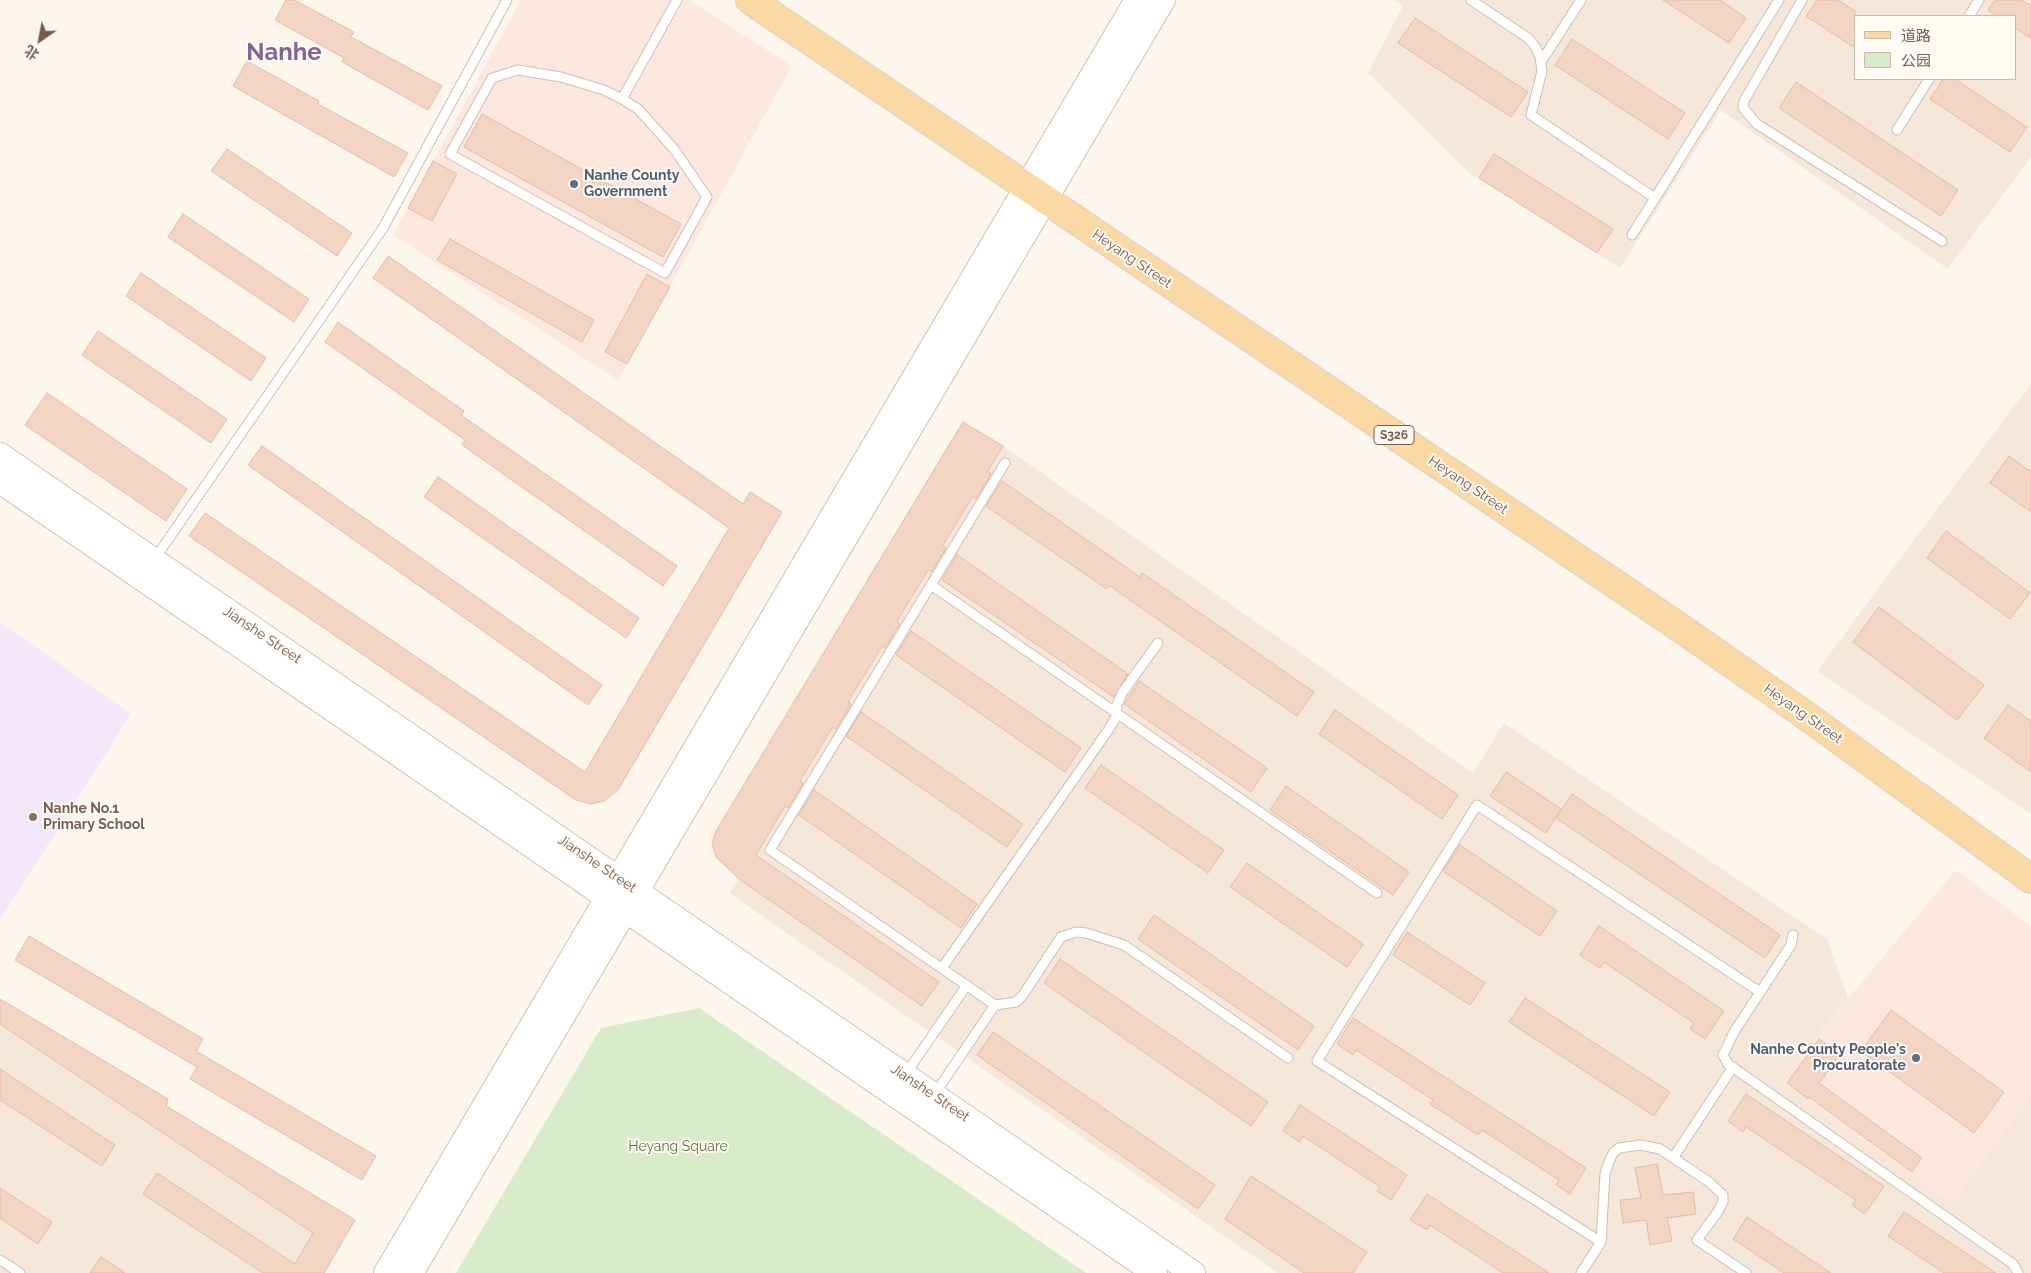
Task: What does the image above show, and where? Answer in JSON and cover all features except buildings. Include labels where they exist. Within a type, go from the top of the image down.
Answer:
[{"type":"main road","name":"Heyang Street","points":[[750,0],[1039,188],[1698,623],[1809,700],[2031,862]]},
{"type":"main road","name":"Heyang Street","points":[[775,0],[1039,188],[1801,712],[2031,879]]},
{"type":"street","points":[[1039,188],[1137,0]]},
{"type":"street","points":[[386,1273],[622,894],[1039,188],[1163,0]]},
{"type":"street","name":"Jianshe Street","points":[[0,455],[154,560],[1155,1273]]},
{"type":"street","name":"Jianshe Street","points":[[0,481],[622,894],[934,1095],[1193,1273]]},
{"type":"street","points":[[411,1273],[622,894]]},
{"type":"lane","points":[[154,560],[383,228],[507,0]]},
{"type":"lane","points":[[622,99],[677,0]]},
{"type":"lane","points":[[1471,0],[1528,38],[1535,46],[1541,62],[1541,81],[1531,115],[1655,198]]},
{"type":"lane","points":[[1541,62],[1581,0]]},
{"type":"lane","points":[[1632,235],[1779,0]]},
{"type":"lane","points":[[1802,0],[1744,101],[1743,108],[1757,124],[1942,241]]},
{"type":"lane","points":[[1969,15],[1979,0]]},
{"type":"lane","points":[[518,70],[561,77],[604,90],[622,99],[638,109],[659,131],[707,197],[665,273],[450,154],[492,78],[503,73],[518,70]]},
{"type":"lane","points":[[1897,130],[1928,80]]},
{"type":"lane","points":[[1005,463],[770,850],[995,1005],[1016,1002],[1061,937],[1076,932],[1086,933],[1124,945],[1288,1058]]},
{"type":"lane","points":[[931,586],[1377,892]]},
{"type":"lane","points":[[942,968],[1109,729],[1122,693],[1158,642]]},
{"type":"lane","points":[[1601,1242],[1316,1061],[1477,806],[1760,992]]},
{"type":"lane","points":[[1793,935],[1791,945],[1760,992],[1723,1055],[1733,1067],[2013,1264],[2018,1273]]},
{"type":"lane","points":[[905,1076],[967,986]]},
{"type":"lane","points":[[934,1095],[995,1005]]},
{"type":"lane","points":[[1673,1158],[1733,1067]]},
{"type":"lane","points":[[1582,1273],[1601,1242],[1605,1174],[1613,1153],[1620,1148],[1641,1145],[1660,1149],[1709,1182],[1722,1195],[1723,1202],[1717,1213],[1697,1240],[1746,1273]]},
{"type":"lane","points":[[0,1260],[20,1273]]},
{"type":"shaded area","name":"Nanhe County Government","points":[[521,0],[689,0],[792,66],[618,380],[393,235]]},
{"type":"shaded area","points":[[1394,0],[2031,0],[2031,157],[1948,269],[1721,110],[1620,268],[1467,171],[1368,73],[1403,6]]},
{"type":"shaded area","points":[[2031,383],[2031,814],[1817,671]]},
{"type":"shaded area","points":[[1003,446],[1473,773],[1504,723],[1827,939],[1848,998],[1819,1033],[1952,1203],[2031,1095],[2031,1273],[1278,1273],[729,893],[756,855]]},
{"type":"shaded area","name":"Nanhe No.1 Primary School","points":[[0,622],[131,714],[0,920]]},
{"type":"shaded area","name":"Nanhe County People's Procuratorate","points":[[1956,870],[2031,926],[2031,1095],[1952,1204],[1782,1083],[1819,1033]]},
{"type":"shaded area","points":[[0,999],[168,1099],[167,1106],[355,1220],[324,1273],[0,1273]]},
{"type":"green space","name":"Heyang Square","points":[[699,1008],[1086,1273],[456,1273],[601,1028]]},
{"type":"place","name":"Nanhe County Government","points":[[574,184]]},
{"type":"place","name":"Nanhe No.1 Primary School","points":[[33,817]]},
{"type":"place","name":"Nanhe County People's Procuratorate","points":[[1916,1058]]},
{"type":"district","name":"Nanhe","points":[[284,53]]}]
